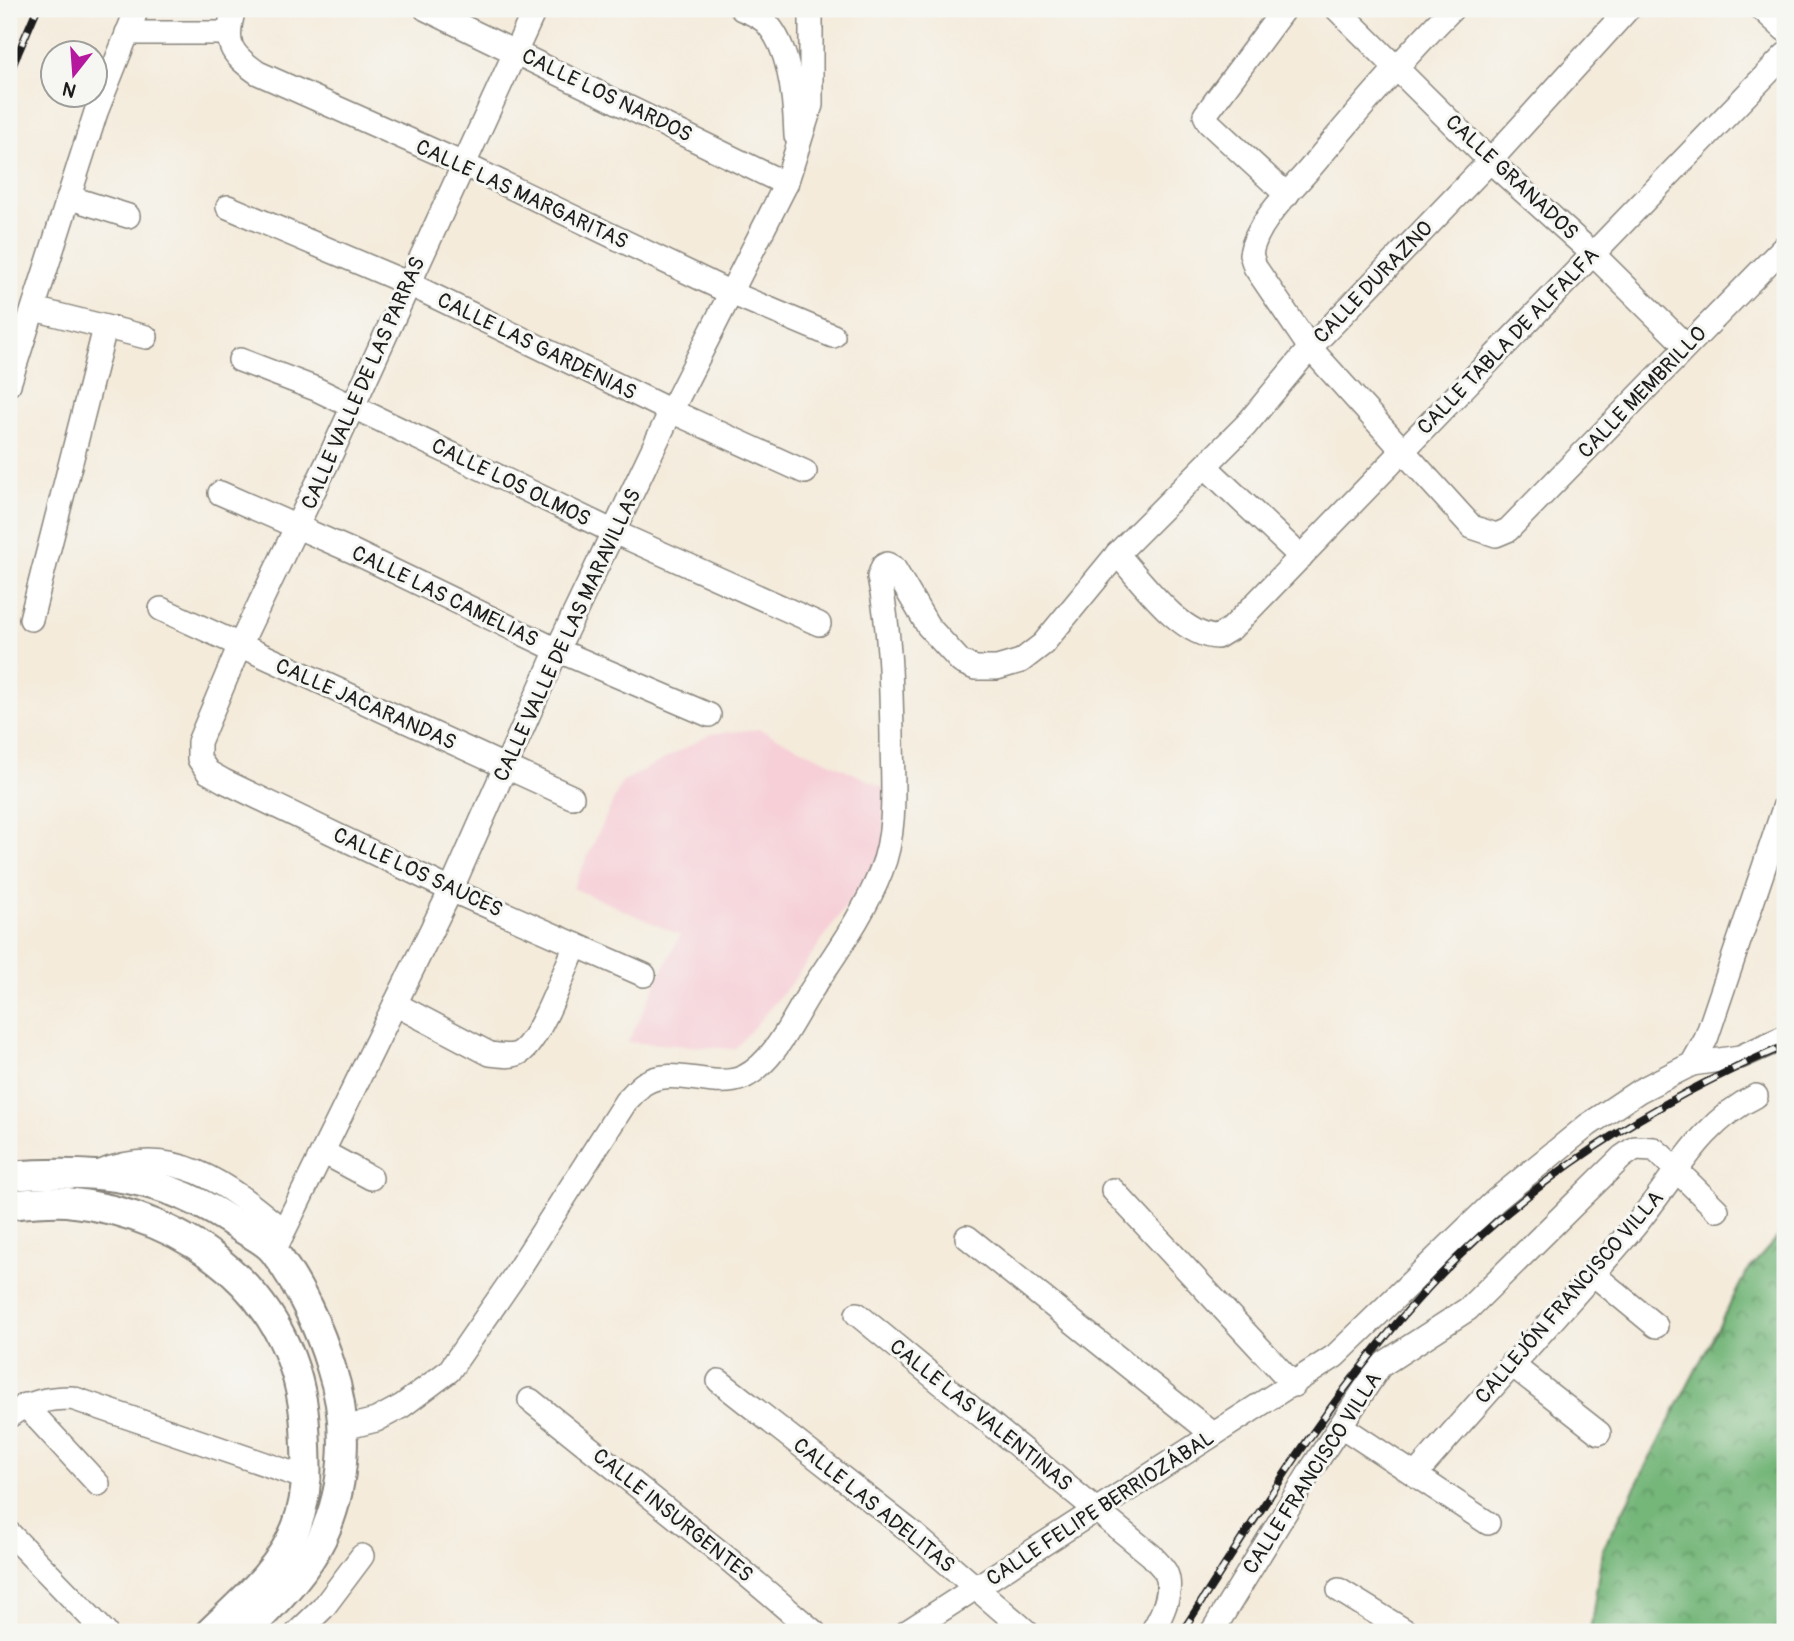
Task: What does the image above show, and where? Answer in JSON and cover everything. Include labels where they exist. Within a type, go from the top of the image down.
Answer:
[{"type":"main road","points":[[9,1176],[98,1173],[127,1177],[173,1190],[278,1240],[321,1335],[341,1397],[344,1428],[338,1486],[322,1537],[292,1585],[246,1632]]},
{"type":"main road","points":[[9,1205],[66,1202],[109,1196],[127,1199],[253,1250],[278,1240]]},
{"type":"main road","points":[[66,1202],[116,1211],[159,1225],[229,1268],[262,1301],[290,1354],[304,1404],[309,1479]]},
{"type":"main road","points":[[210,1632],[271,1570],[296,1527],[318,1455],[320,1415],[309,1367],[275,1294],[278,1240]]},
{"type":"street","points":[[9,384],[71,198],[96,112],[136,9]]},
{"type":"street","points":[[128,33],[228,33],[234,9]]},
{"type":"street","name":"CALLE LOS NARDOS","points":[[426,9],[786,184]]},
{"type":"street","name":"CALLE VALLE DE LAS PARRAS","points":[[199,759],[198,742],[239,647],[297,527],[535,9]]},
{"type":"street","points":[[742,9],[768,23],[775,33],[795,100],[797,157]]},
{"type":"street","name":"CALLE VALLE DE LAS MARAVILLAS","points":[[278,1240],[452,890],[557,650],[671,411],[786,184],[797,157],[811,106],[811,9]]},
{"type":"street","points":[[1284,9],[1206,112],[1209,123],[1287,195]]},
{"type":"street","name":"CALLE GRANADOS","points":[[1337,9],[1490,161],[1592,253],[1686,346]]},
{"type":"street","points":[[1402,452],[1310,348],[1251,260],[1252,248],[1287,195],[1396,65],[1452,9]]},
{"type":"street","name":"CALLE DURAZNO","points":[[344,1428],[376,1420],[402,1406],[449,1371],[528,1255],[626,1101],[645,1082],[666,1077],[725,1081],[744,1077],[765,1062],[834,955],[883,869],[888,844],[893,779],[893,682],[880,576],[883,566],[887,564],[894,568],[928,626],[961,663],[975,668],[997,668],[1021,661],[1043,644],[1118,554],[1246,425],[1310,348],[1490,161],[1629,9]]},
{"type":"street","points":[[1762,9],[1785,30]]},
{"type":"street","name":"CALLE LAS MARGARITAS","points":[[228,33],[231,49],[238,59],[258,73],[463,164],[731,293],[833,336]]},
{"type":"street","name":"CALLE TABLA DE ALFALFA","points":[[1118,554],[1164,606],[1195,633],[1217,637],[1232,628],[1785,55]]},
{"type":"street","points":[[71,198],[128,216]]},
{"type":"street","name":"CALLE LAS GARDENIAS","points":[[228,207],[407,283],[671,411],[805,472]]},
{"type":"street","name":"CALLE MEMBRILLO","points":[[1402,452],[1472,527],[1496,535],[1521,517],[1785,246]]},
{"type":"street","points":[[34,309],[146,337]]},
{"type":"street","points":[[31,620],[105,328]]},
{"type":"street","name":"CALLE LOS OLMOS","points":[[240,360],[353,406],[614,532],[819,624]]},
{"type":"street","points":[[1206,467],[1301,557]]},
{"type":"street","name":"CALLE LAS CAMELIAS","points":[[220,493],[477,610],[557,650],[709,715]]},
{"type":"street","name":"CALLE JACARANDAS","points":[[161,609],[239,647],[572,797]]},
{"type":"street","name":"CALLE LOS SAUCES","points":[[199,759],[208,772],[223,781],[452,890],[644,975]]},
{"type":"street","points":[[1692,1063],[1706,1039],[1785,804]]},
{"type":"street","points":[[395,1004],[490,1054],[507,1057],[521,1052],[537,1030],[576,945]]},
{"type":"street","points":[[1692,1063],[1740,1057],[1785,1037]]},
{"type":"street","name":"CALLE FRANCISCO VILLA","points":[[1294,1385],[1335,1356],[1496,1200],[1588,1125],[1639,1091],[1692,1063]]},
{"type":"street","name":"CALLEJÓN FRANCISCO VILLA","points":[[1416,1474],[1645,1213],[1675,1171],[1716,1122],[1729,1110],[1756,1096]]},
{"type":"street","name":"CALLE FRANCISCO VILLA","points":[[1212,1632],[1380,1366],[1468,1309],[1634,1148],[1654,1149],[1675,1171]]},
{"type":"street","points":[[323,1152],[371,1178]]},
{"type":"street","points":[[1675,1171],[1717,1210]]},
{"type":"street","points":[[1113,1190],[1294,1385]]},
{"type":"street","points":[[968,1237],[1213,1434]]},
{"type":"street","points":[[1592,1273],[1656,1326]]},
{"type":"street","name":"CALLE LAS VALENTINAS","points":[[857,1314],[1151,1556],[1167,1574],[1168,1591],[1161,1615],[1152,1632]]},
{"type":"street","points":[[1511,1364],[1599,1433]]},
{"type":"street","name":"CALLE LAS ADELITAS","points":[[719,1381],[915,1535],[1027,1632]]},
{"type":"street","name":"CALLE FELIPE BERRIOZÁBAL","points":[[907,1632],[1213,1434],[1294,1385]]},
{"type":"street","points":[[98,1484],[17,1410],[50,1398],[72,1398],[309,1479]]},
{"type":"street","name":"CALLE INSURGENTES","points":[[530,1400],[727,1558],[814,1632]]},
{"type":"street","points":[[1341,1426],[1488,1523]]},
{"type":"street","points":[[9,1533],[105,1632]]},
{"type":"street","points":[[298,1632],[323,1608],[362,1556]]},
{"type":"street","points":[[1339,1590],[1397,1630]]},
{"type":"shaded area","points":[[759,729],[885,788],[884,851],[794,980],[735,1049],[628,1042],[680,935],[573,888],[622,782],[711,734]]},
{"type":"green space","points":[[1785,1229],[1785,1632],[1590,1632],[1602,1551],[1746,1273]]},
{"type":"railway","points":[[9,74],[37,9]]},
{"type":"railway","points":[[1182,1632],[1268,1498],[1328,1411],[1393,1328],[1466,1250],[1506,1213],[1594,1148],[1688,1092],[1785,1046]]}]
